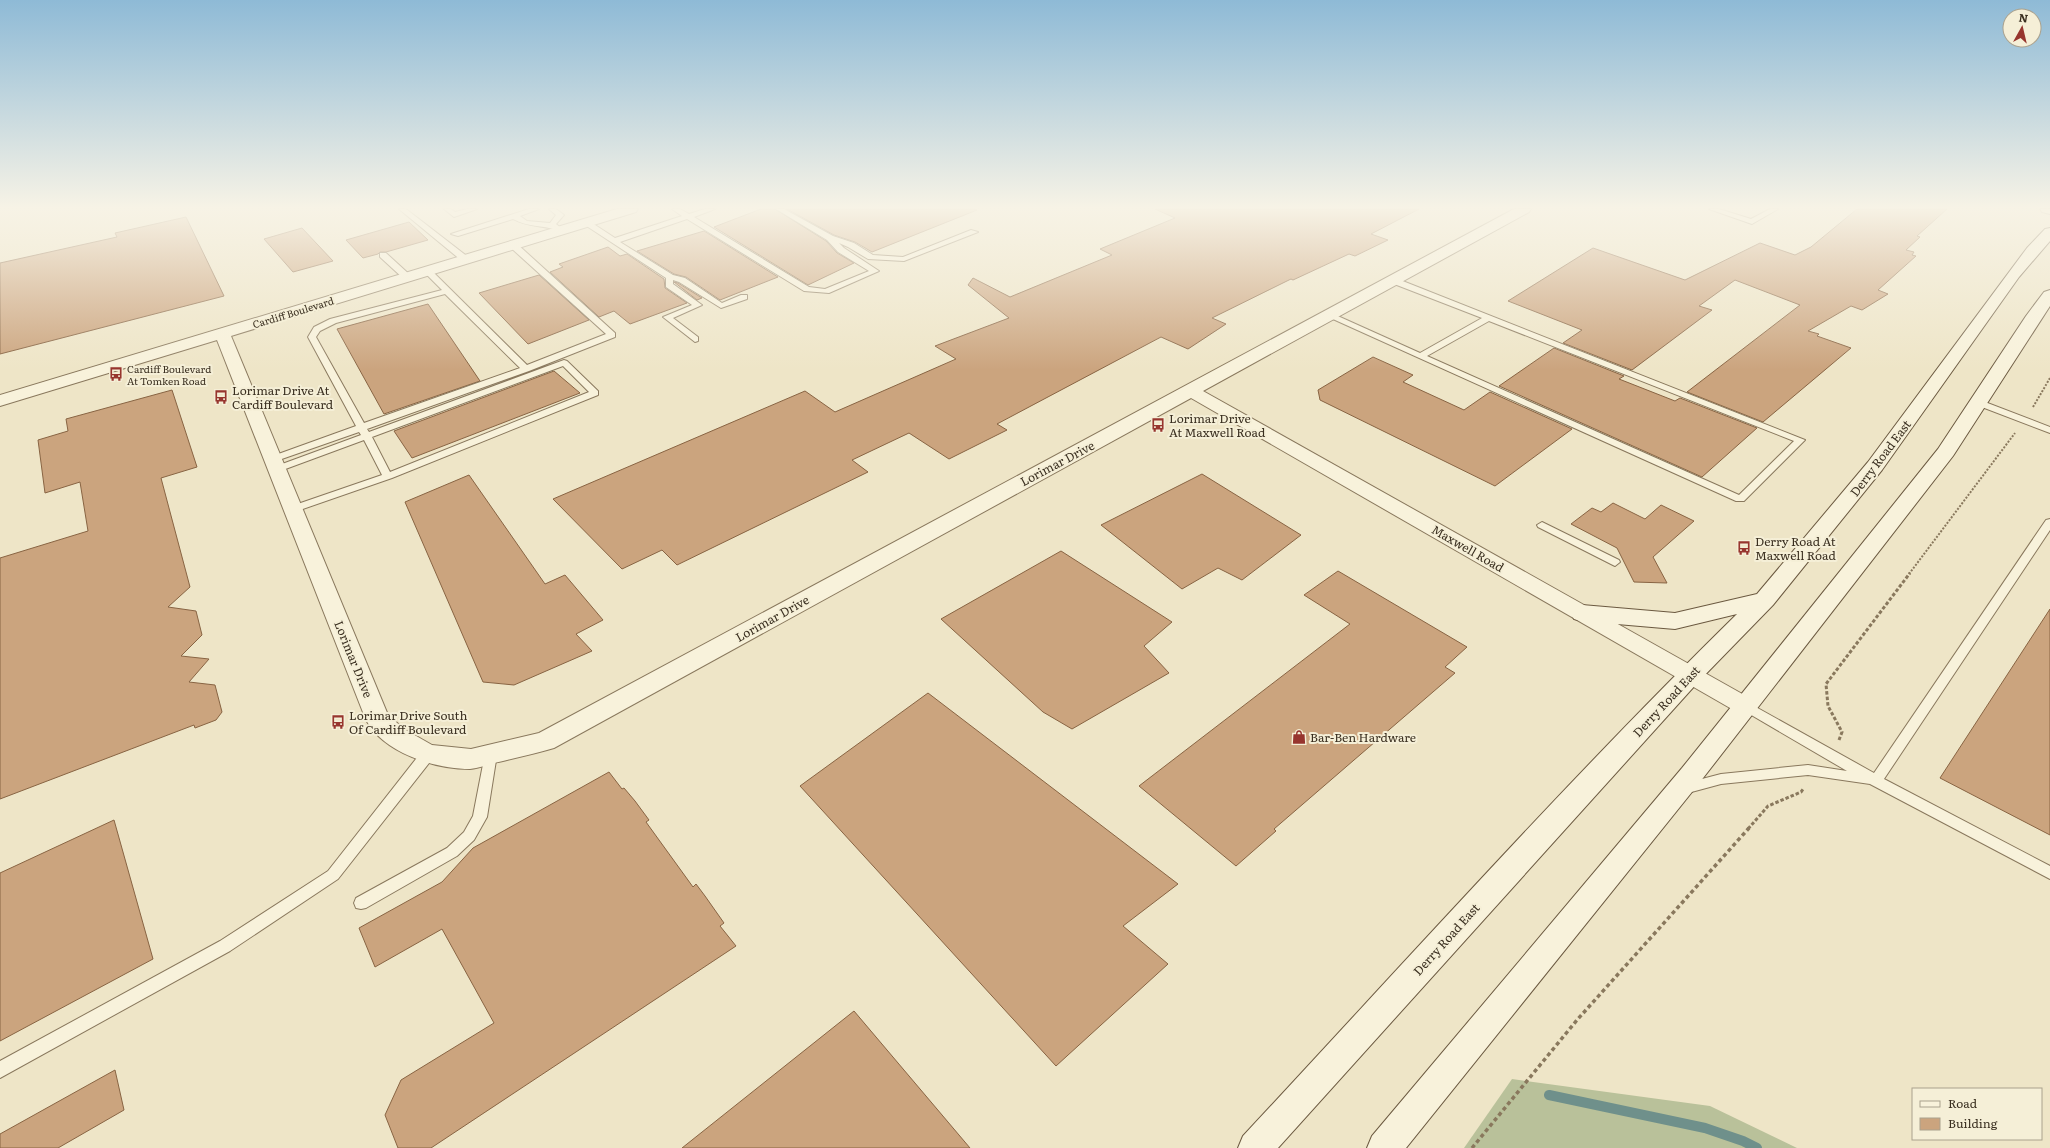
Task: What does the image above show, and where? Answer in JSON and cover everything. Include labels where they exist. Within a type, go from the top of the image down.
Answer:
[{"type":"main road","name":"Derry Road East","points":[[1256,1148],[1507,872],[1690,675],[1765,600],[1875,466],[2023,263]]},
{"type":"main road","points":[[1384,1148],[1678,791],[1946,452],[1977,402],[2032,319],[2050,295]]},
{"type":"main road","points":[[1582,613],[1675,621],[1765,600]]},
{"type":"street","name":"Cardiff Boulevard","points":[[0,401],[453,263]]},
{"type":"street","name":"Lorimar Drive","points":[[222,333],[378,720],[395,736],[428,754],[471,759],[545,741],[1424,263]]},
{"type":"street","name":"Maxwell Road","points":[[1190,390],[1744,706]]},
{"type":"lane","points":[[391,263],[407,277]]},
{"type":"lane","points":[[275,464],[363,432],[612,335],[532,263]]},
{"type":"lane","points":[[648,263],[670,277],[682,280],[721,306],[744,297]]},
{"type":"lane","points":[[763,263],[807,289],[826,291],[874,271],[861,263]]},
{"type":"lane","points":[[426,271],[525,369]]},
{"type":"lane","points":[[670,277],[669,285],[698,306],[667,317],[695,339]]},
{"type":"lane","points":[[1328,315],[1740,499],[1800,440],[1392,280]]},
{"type":"lane","points":[[388,476],[312,337],[317,329],[333,321],[446,290]]},
{"type":"lane","points":[[1420,356],[1488,318]]},
{"type":"lane","points":[[293,509],[388,476],[595,393],[564,364],[363,432]]},
{"type":"lane","points":[[1977,402],[2050,430]]},
{"type":"lane","points":[[1876,781],[2050,522]]},
{"type":"lane","points":[[1542,525],[1615,562]]},
{"type":"lane","points":[[1744,706],[1876,781],[2050,873]]},
{"type":"lane","points":[[0,1070],[225,946],[334,875],[428,754]]},
{"type":"lane","points":[[361,903],[452,852],[469,836],[480,817],[491,754]]},
{"type":"lane","points":[[1678,791],[1722,779],[1808,770],[1840,773],[1876,781]]},
{"type":"green space","points":[[1512,1079],[1710,1106],[1797,1148],[1464,1148]]},
{"type":"building","points":[[0,263],[208,263],[224,296],[0,354]]},
{"type":"building","points":[[285,263],[327,263],[293,272]]},
{"type":"building","points":[[563,263],[640,263],[664,279],[665,288],[687,303],[630,324],[614,311],[599,317],[550,272],[563,267],[559,264]]},
{"type":"building","points":[[656,263],[755,263],[778,277],[720,300],[686,277],[674,274]]},
{"type":"building","points":[[772,263],[854,263],[808,285]]},
{"type":"building","points":[[1094,263],[1331,263],[1293,280],[1291,279],[1212,318],[1226,324],[1188,349],[1161,337],[997,424],[1007,430],[949,459],[909,433],[852,460],[868,472],[677,565],[662,550],[622,569],[553,499],[805,391],[835,412],[956,359],[935,346],[1009,318],[968,285],[973,278],[1010,297]]},
{"type":"building","points":[[1570,263],[1635,263],[1685,280],[1720,263],[1909,263],[1878,290],[1888,294],[1862,310],[1851,306],[1808,331],[1819,334],[1817,336],[1851,348],[1763,422],[1687,392],[1800,305],[1735,280],[1699,306],[1712,310],[1632,370],[1563,343],[1582,330],[1508,301]]},
{"type":"building","points":[[539,275],[589,320],[528,344],[479,293]]},
{"type":"building","points":[[674,282],[678,283],[702,298],[697,300]]},
{"type":"building","points":[[428,304],[480,381],[384,414],[337,329]]},
{"type":"building","points":[[1554,348],[1624,376],[1619,379],[1675,401],[1680,398],[1757,428],[1702,477],[1499,386]]},
{"type":"building","points":[[1373,357],[1413,375],[1403,382],[1464,410],[1490,392],[1572,429],[1495,486],[1320,400],[1318,390]]},
{"type":"building","points":[[554,371],[580,393],[412,458],[394,431]]},
{"type":"building","points":[[172,390],[197,467],[161,478],[190,587],[168,607],[196,611],[202,635],[181,656],[209,659],[189,682],[215,685],[222,712],[216,720],[195,728],[194,725],[0,799],[0,558],[88,531],[80,482],[45,493],[38,440],[68,431],[66,419]]},
{"type":"building","points":[[1202,474],[1301,535],[1242,580],[1218,568],[1182,589],[1101,525]]},
{"type":"building","points":[[469,475],[545,584],[565,575],[603,620],[576,634],[592,651],[514,685],[483,682],[405,502]]},
{"type":"building","points":[[1613,503],[1645,519],[1661,505],[1694,521],[1653,557],[1667,583],[1634,582],[1617,548],[1571,524],[1592,508],[1601,512]]},
{"type":"building","points":[[1061,551],[1172,622],[1144,646],[1169,673],[1072,729],[1043,712],[941,619]]},
{"type":"building","points":[[1338,571],[1467,647],[1445,667],[1455,673],[1274,829],[1276,831],[1236,866],[1139,786],[1350,624],[1304,595]]},
{"type":"building","points":[[2050,609],[2050,835],[1940,778]]},
{"type":"building","points":[[928,693],[1178,884],[1123,926],[1168,964],[1056,1066],[800,786]]},
{"type":"building","points":[[609,772],[622,789],[624,788],[635,801],[649,820],[646,822],[693,887],[696,884],[705,896],[724,923],[720,926],[736,946],[431,1148],[398,1148],[385,1115],[401,1080],[494,1023],[442,929],[375,967],[359,928],[442,882],[473,848]]},
{"type":"building","points":[[114,820],[153,959],[0,1041],[0,873]]},
{"type":"building","points":[[854,1011],[970,1148],[682,1148]]},
{"type":"building","points":[[115,1070],[124,1110],[58,1148],[0,1148],[0,1134]]},
{"type":"waterway","points":[[1549,1095],[1705,1128],[1743,1141],[1757,1148]]},
{"type":"place","name":"Cardiff Boulevard At Tomken Road","points":[[116,374]]},
{"type":"place","name":"Lorimar Drive At Cardiff Boulevard","points":[[221,397]]},
{"type":"place","name":"Lorimar Drive At Maxwell Road","points":[[1158,425]]},
{"type":"place","name":"Derry Road At Maxwell Road","points":[[1744,548]]},
{"type":"place","name":"Lorimar Drive South Of Cardiff Boulevard","points":[[338,722]]},
{"type":"place","name":"Bar-Ben Hardware","points":[[1299,737]]}]
